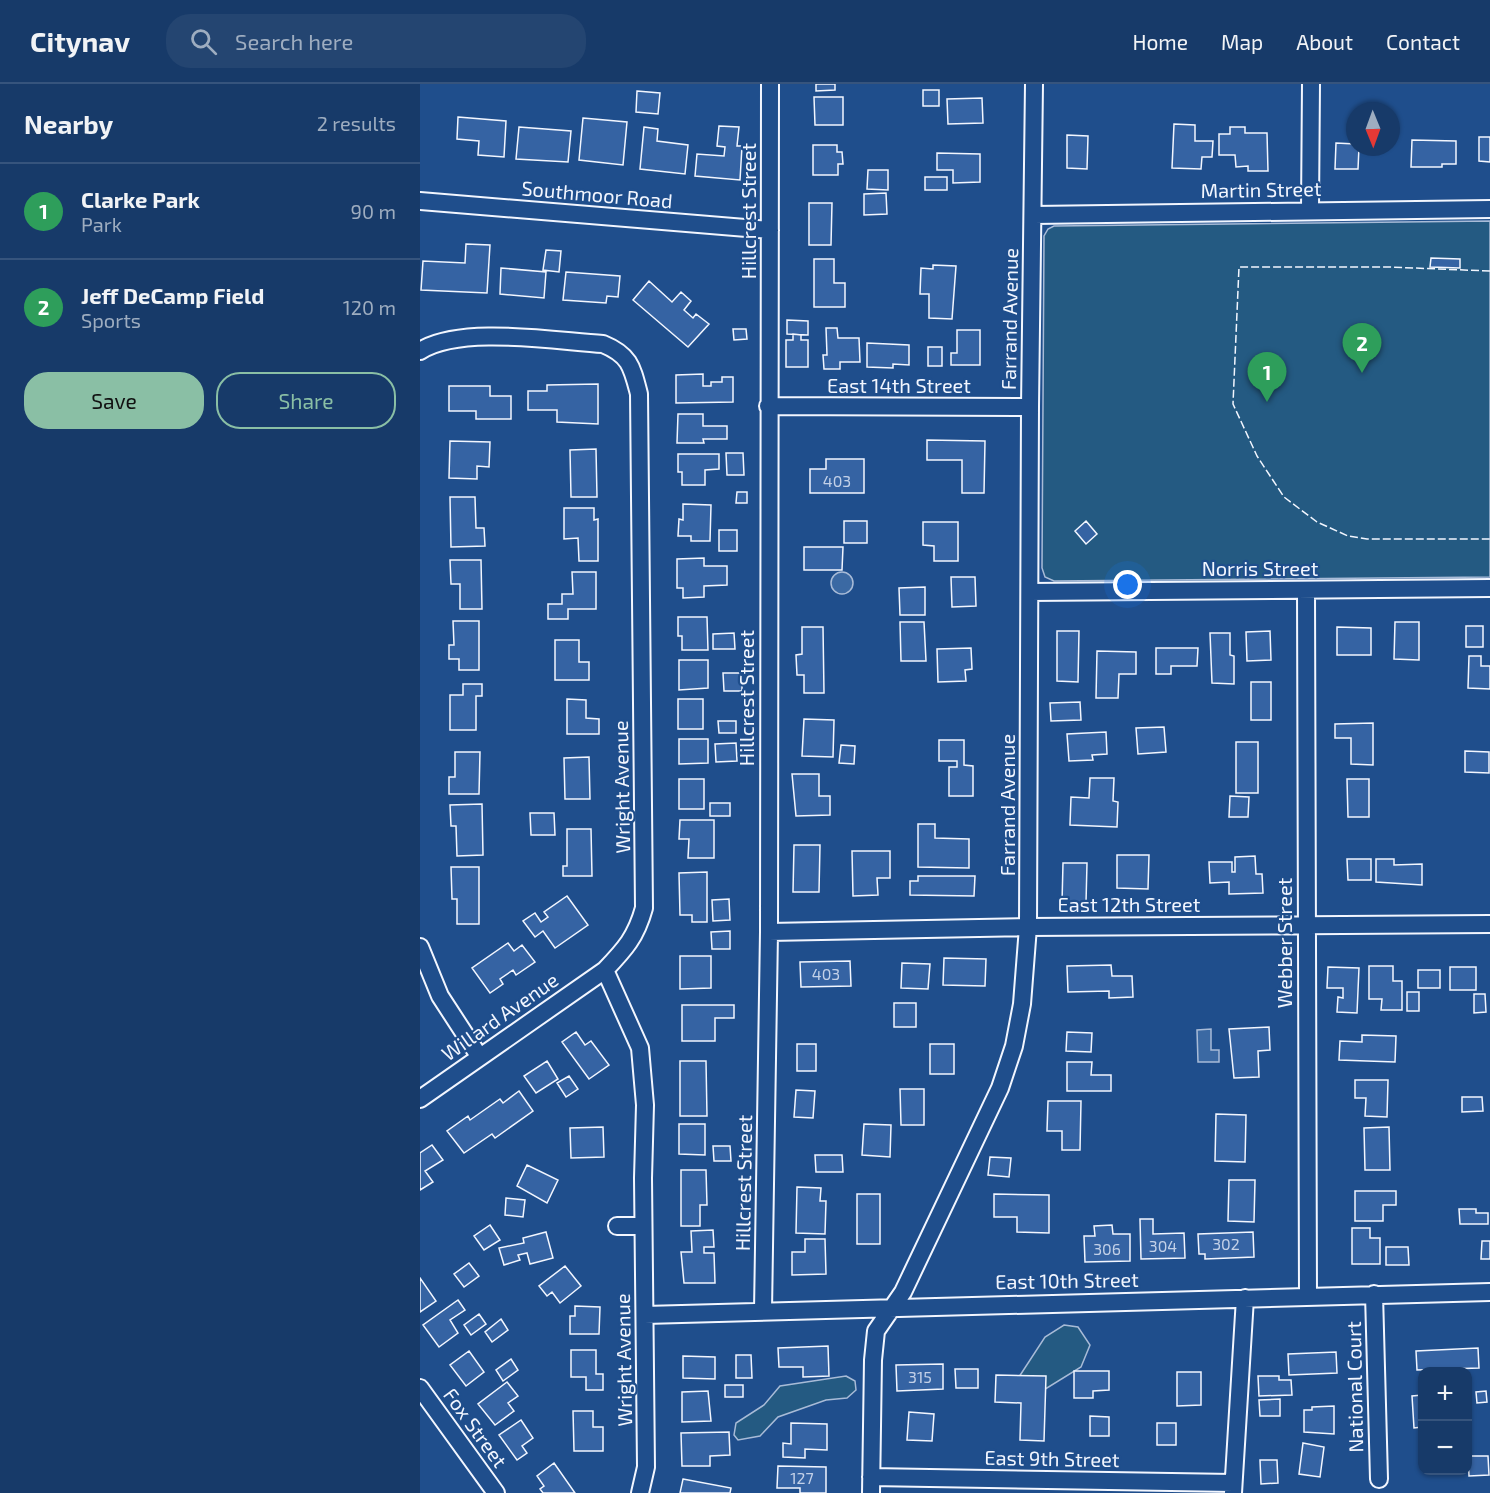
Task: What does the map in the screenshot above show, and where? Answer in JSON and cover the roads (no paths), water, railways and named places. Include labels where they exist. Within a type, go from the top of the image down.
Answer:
[{"type":"street","name":"Hillcrest Street","points":[[763,1311],[769,932],[770,84]]},
{"type":"street","name":"Farrand Avenue","points":[[871,1485],[873,1360],[876,1331],[903,1292],[1000,1088],[1014,1046],[1022,1004],[1028,927],[1034,84]]},
{"type":"street","points":[[1310,209],[1311,84]]},
{"type":"street","name":"Southmoor Road","points":[[420,201],[770,230]]},
{"type":"street","name":"Martin Street","points":[[1034,215],[1310,209],[1490,209]]},
{"type":"street","name":"Wright Avenue","points":[[420,351],[432,343],[458,337],[603,344],[616,350],[631,363],[639,394],[644,908],[637,932],[626,948],[605,970],[640,1048],[645,1105],[643,1226],[646,1467],[640,1493]]},
{"type":"street","name":"East 14th Street","points":[[768,406],[1030,407]]},
{"type":"street","name":"Norris Street","points":[[1030,592],[1490,588]]},
{"type":"street","name":"Webber Street","points":[[1306,590],[1308,1296]]},
{"type":"street","name":"East 12th Street","points":[[769,932],[1028,927],[1490,924]]},
{"type":"street","points":[[420,947],[440,996],[479,1056]]},
{"type":"street","name":"Willard Avenue","points":[[420,1099],[605,970]]},
{"type":"street","points":[[617,1226],[643,1226]]},
{"type":"street","name":"East 10th Street","points":[[645,1314],[1490,1292]]},
{"type":"street","name":"National Court","points":[[1374,1294],[1379,1479]]},
{"type":"street","points":[[1233,1488],[1245,1298]]},
{"type":"street","name":"Fox Street","points":[[420,1388],[496,1493]]},
{"type":"street","name":"East 9th Street","points":[[871,1485],[1233,1488]]},
{"type":"place","name":"Jeff DeCamp Field","points":[[1362,373]]},
{"type":"place","name":"Clarke Park","points":[[1267,402]]}]
